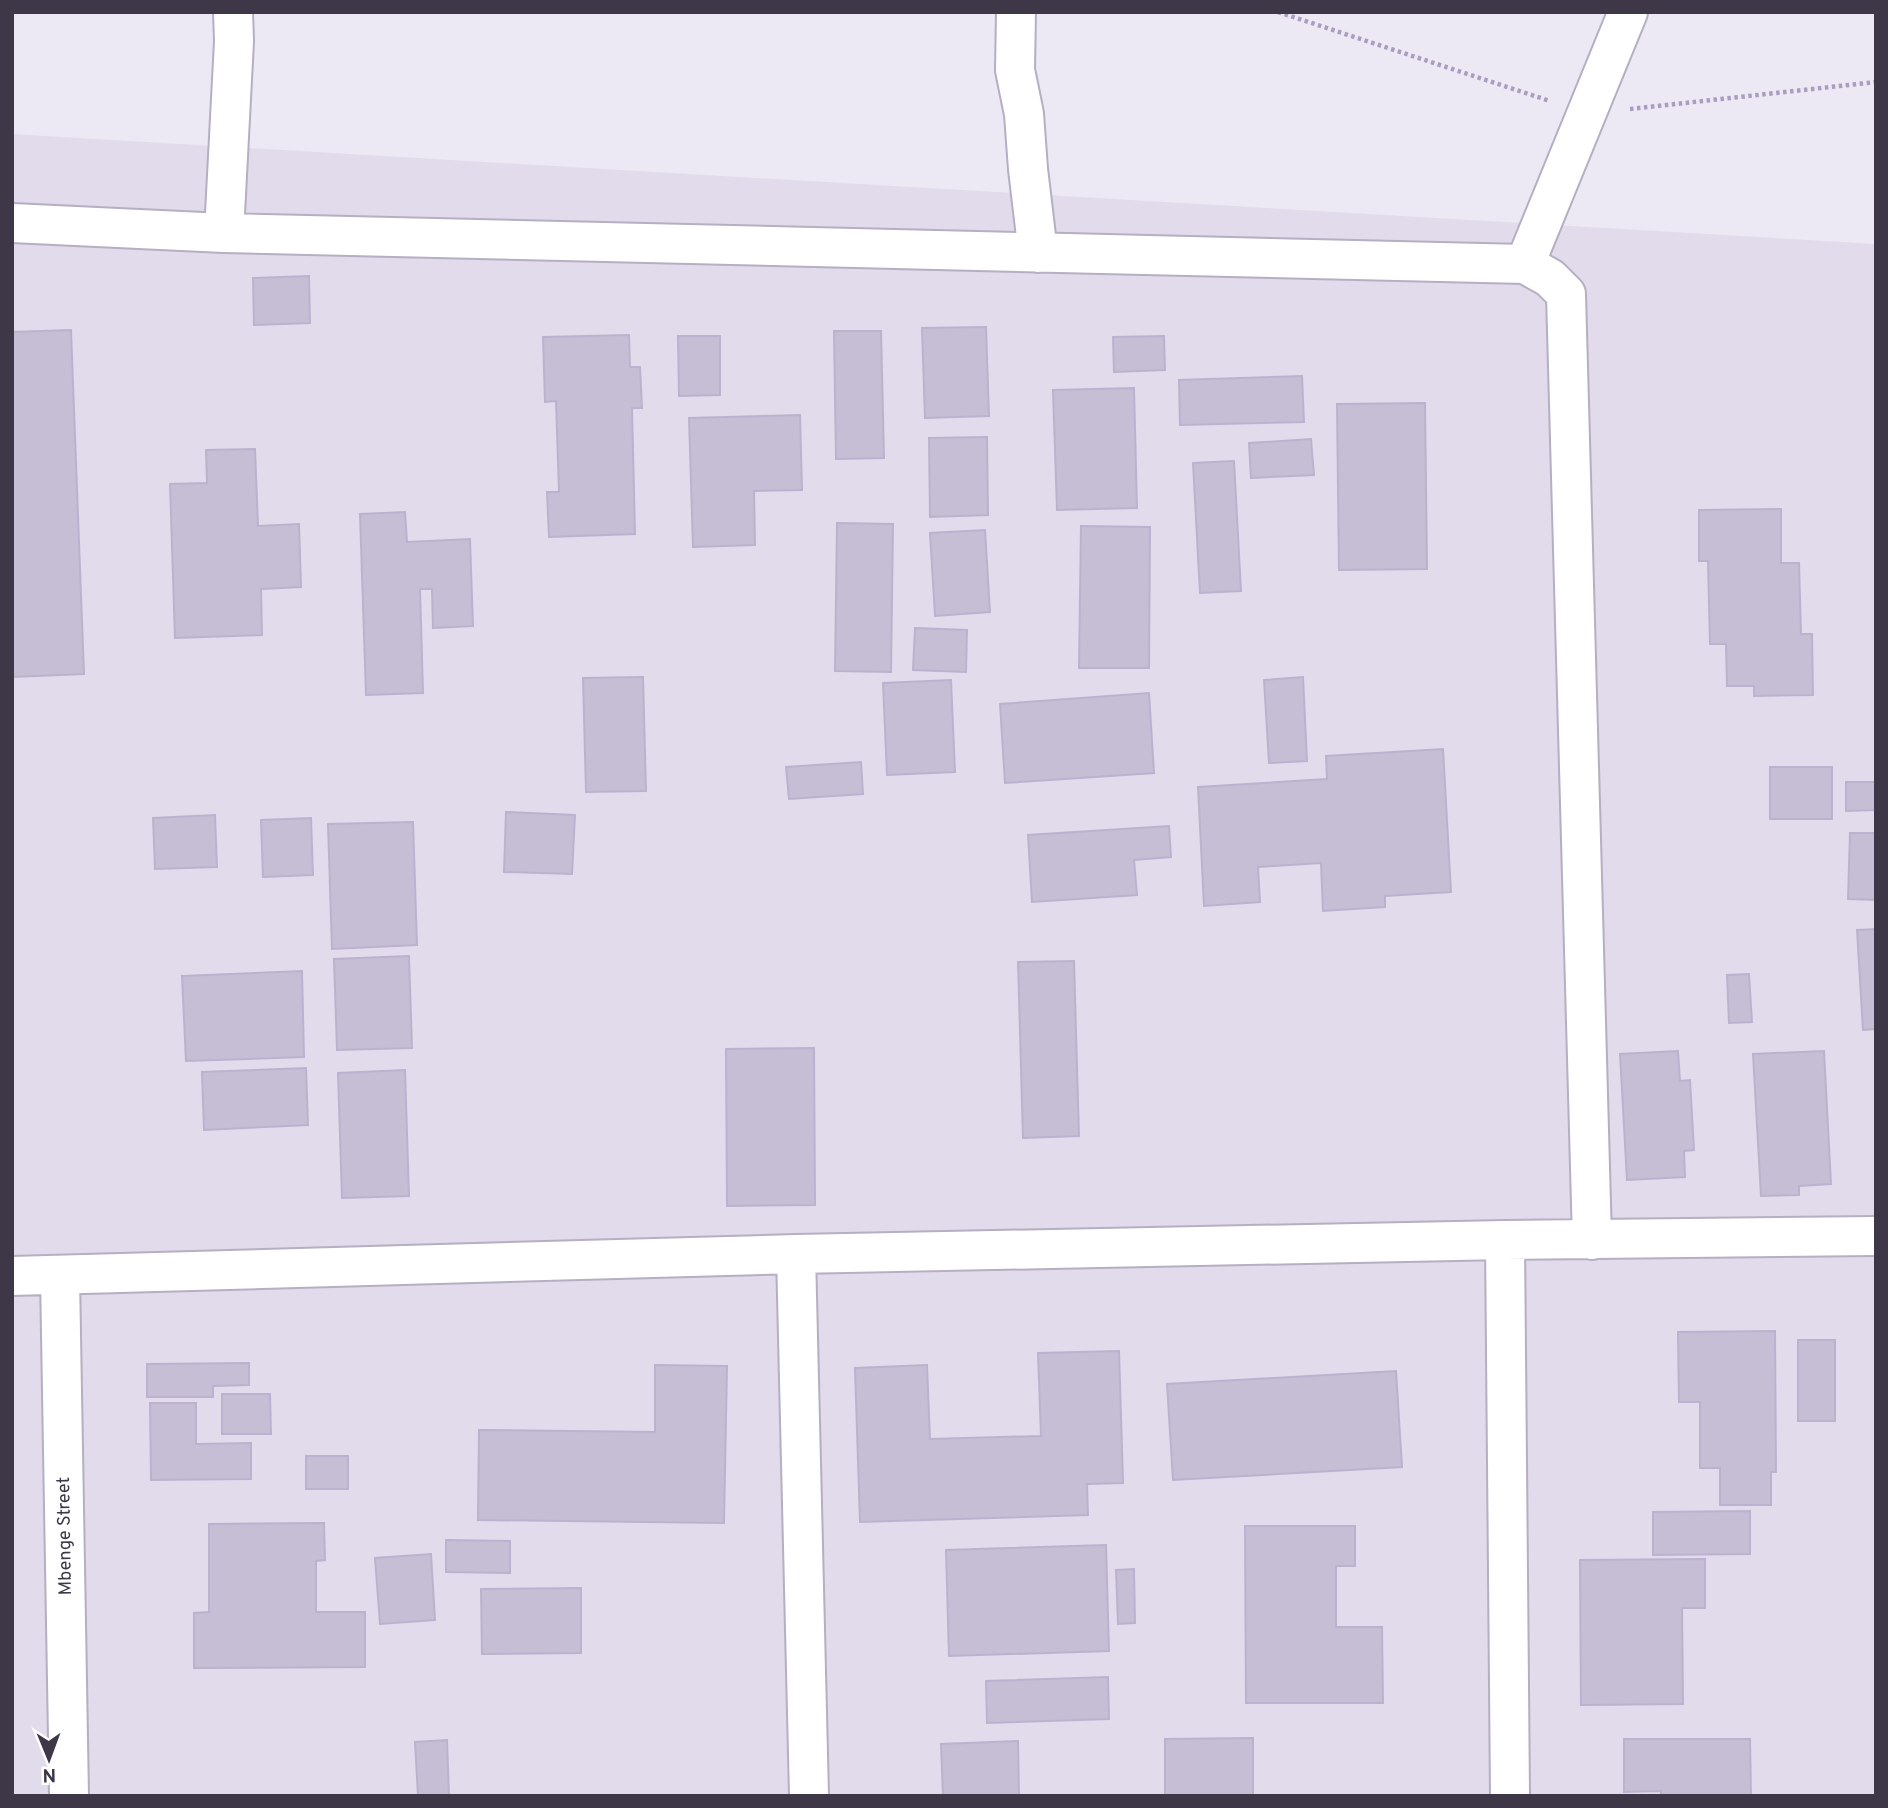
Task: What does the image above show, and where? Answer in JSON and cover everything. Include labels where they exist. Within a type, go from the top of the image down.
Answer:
[{"type":"street","points":[[223,233],[234,41],[233,12]]},
{"type":"street","points":[[1016,12],[1015,70],[1024,114],[1038,253]]},
{"type":"street","points":[[1525,264],[1628,12]]},
{"type":"street","points":[[12,223],[223,233],[1525,264],[1550,278],[1566,294],[1592,1240]]},
{"type":"street","points":[[12,1276],[796,1254],[1505,1240],[1876,1236]]},
{"type":"street","points":[[1505,1240],[1510,1796]]},
{"type":"street","points":[[796,1254],[809,1796]]},
{"type":"street","name":"Mbenge Street","points":[[60,1276],[69,1796]]},
{"type":"shaded area","points":[[12,134],[1876,244],[1876,1796],[12,1796]]},
{"type":"building","points":[[309,276],[310,323],[254,325],[253,278]]},
{"type":"building","points":[[986,327],[989,416],[925,418],[922,328]]},
{"type":"building","points":[[71,330],[84,674],[12,677],[12,332]]},
{"type":"building","points":[[834,331],[881,331],[884,458],[836,459]]},
{"type":"building","points":[[629,335],[630,367],[640,367],[642,408],[632,408],[635,534],[549,537],[547,492],[559,492],[556,401],[545,402],[543,337]]},
{"type":"building","points":[[678,336],[720,336],[720,395],[679,396]]},
{"type":"building","points":[[1164,336],[1165,370],[1114,372],[1113,337]]},
{"type":"building","points":[[1302,376],[1304,422],[1180,425],[1179,380]]},
{"type":"building","points":[[1134,388],[1137,508],[1057,510],[1053,390]]},
{"type":"building","points":[[1425,403],[1427,569],[1339,570],[1337,404]]},
{"type":"building","points":[[800,415],[802,490],[754,491],[755,545],[693,547],[689,418]]},
{"type":"building","points":[[987,437],[988,515],[930,517],[929,438]]},
{"type":"building","points":[[1311,439],[1314,475],[1251,478],[1249,443]]},
{"type":"building","points":[[255,449],[258,526],[299,524],[301,587],[261,589],[262,635],[175,638],[170,484],[207,483],[206,450]]},
{"type":"building","points":[[1234,461],[1241,591],[1200,593],[1193,463]]},
{"type":"building","points":[[1781,509],[1781,563],[1799,563],[1801,634],[1812,634],[1813,695],[1754,696],[1754,686],[1727,686],[1726,644],[1710,644],[1708,561],[1699,561],[1699,510]]},
{"type":"building","points":[[405,512],[407,542],[470,539],[473,626],[433,628],[432,589],[420,589],[423,693],[366,695],[360,514]]},
{"type":"building","points":[[837,523],[893,524],[891,672],[835,671]]},
{"type":"building","points":[[1081,526],[1150,527],[1149,668],[1079,668]]},
{"type":"building","points":[[985,530],[990,612],[935,616],[930,533]]},
{"type":"building","points":[[915,628],[967,630],[966,672],[913,670]]},
{"type":"building","points":[[643,677],[646,791],[586,792],[583,678]]},
{"type":"building","points":[[1303,677],[1307,761],[1269,763],[1264,680]]},
{"type":"building","points":[[951,680],[955,772],[887,775],[883,683]]},
{"type":"building","points":[[1149,693],[1154,773],[1005,783],[1000,704]]},
{"type":"building","points":[[1443,749],[1451,892],[1385,896],[1385,907],[1323,911],[1321,863],[1258,867],[1260,902],[1204,906],[1198,787],[1327,779],[1326,756]]},
{"type":"building","points":[[861,762],[863,794],[789,799],[786,767]]},
{"type":"building","points":[[1770,767],[1832,767],[1832,819],[1770,819]]},
{"type":"building","points":[[1846,782],[1876,782],[1876,810],[1846,811]]},
{"type":"building","points":[[506,812],[575,815],[572,874],[504,872]]},
{"type":"building","points":[[215,815],[217,867],[155,869],[153,818]]},
{"type":"building","points":[[311,818],[313,875],[263,877],[261,820]]},
{"type":"building","points":[[413,822],[417,945],[332,949],[328,824]]},
{"type":"building","points":[[1169,826],[1171,857],[1134,860],[1137,895],[1032,902],[1028,835]]},
{"type":"building","points":[[1850,833],[1876,833],[1876,900],[1848,899]]},
{"type":"building","points":[[1876,929],[1876,1029],[1863,1030],[1857,930]]},
{"type":"building","points":[[409,956],[412,1048],[337,1050],[334,959]]},
{"type":"building","points":[[1074,961],[1079,1136],[1023,1138],[1018,962]]},
{"type":"building","points":[[302,971],[304,1057],[186,1061],[182,976]]},
{"type":"building","points":[[1749,974],[1752,1022],[1729,1023],[1727,975]]},
{"type":"building","points":[[814,1048],[815,1205],[727,1206],[726,1049]]},
{"type":"building","points":[[1678,1051],[1680,1081],[1690,1080],[1694,1150],[1684,1151],[1685,1177],[1627,1180],[1620,1054]]},
{"type":"building","points":[[1824,1051],[1831,1184],[1799,1186],[1799,1195],[1761,1196],[1753,1054]]},
{"type":"building","points":[[306,1068],[308,1125],[204,1130],[202,1072]]},
{"type":"building","points":[[405,1070],[409,1196],[342,1198],[338,1073]]},
{"type":"building","points":[[1775,1331],[1776,1472],[1771,1472],[1771,1505],[1720,1505],[1720,1468],[1700,1468],[1700,1402],[1679,1402],[1678,1332]]},
{"type":"building","points":[[1798,1340],[1835,1340],[1835,1421],[1798,1421]]},
{"type":"building","points":[[1119,1351],[1123,1483],[1087,1484],[1088,1515],[860,1522],[855,1368],[927,1365],[930,1439],[1041,1436],[1038,1353]]},
{"type":"building","points":[[249,1363],[249,1385],[213,1386],[213,1397],[147,1397],[147,1364]]},
{"type":"building","points":[[655,1365],[727,1366],[724,1523],[478,1520],[479,1430],[655,1432]]},
{"type":"building","points":[[1396,1371],[1402,1467],[1173,1480],[1167,1384]]},
{"type":"building","points":[[222,1394],[270,1394],[271,1434],[222,1434]]},
{"type":"building","points":[[150,1403],[196,1403],[196,1444],[251,1443],[251,1479],[151,1480]]},
{"type":"building","points":[[306,1456],[348,1456],[348,1489],[306,1489]]},
{"type":"building","points":[[1750,1511],[1750,1554],[1653,1555],[1653,1512]]},
{"type":"building","points":[[324,1523],[325,1560],[316,1561],[316,1612],[365,1612],[365,1667],[194,1668],[194,1613],[209,1612],[209,1524]]},
{"type":"building","points":[[1245,1526],[1355,1526],[1355,1566],[1336,1566],[1336,1627],[1382,1627],[1383,1703],[1246,1703]]},
{"type":"building","points":[[446,1540],[510,1541],[510,1573],[446,1572]]},
{"type":"building","points":[[1106,1545],[1109,1651],[949,1656],[946,1550]]},
{"type":"building","points":[[431,1554],[435,1620],[380,1624],[375,1558]]},
{"type":"building","points":[[1705,1559],[1705,1608],[1682,1608],[1683,1704],[1581,1705],[1580,1560]]},
{"type":"building","points":[[1134,1569],[1135,1623],[1118,1624],[1116,1570]]},
{"type":"building","points":[[581,1588],[581,1653],[482,1654],[481,1589]]},
{"type":"building","points":[[1108,1677],[1109,1719],[987,1723],[986,1681]]},
{"type":"building","points":[[1253,1738],[1253,1796],[1165,1796],[1165,1739]]},
{"type":"building","points":[[1624,1739],[1750,1739],[1751,1796],[1661,1796],[1661,1791],[1624,1792]]},
{"type":"building","points":[[447,1740],[449,1796],[418,1796],[415,1742]]},
{"type":"building","points":[[1018,1741],[1019,1796],[943,1796],[941,1744]]}]
